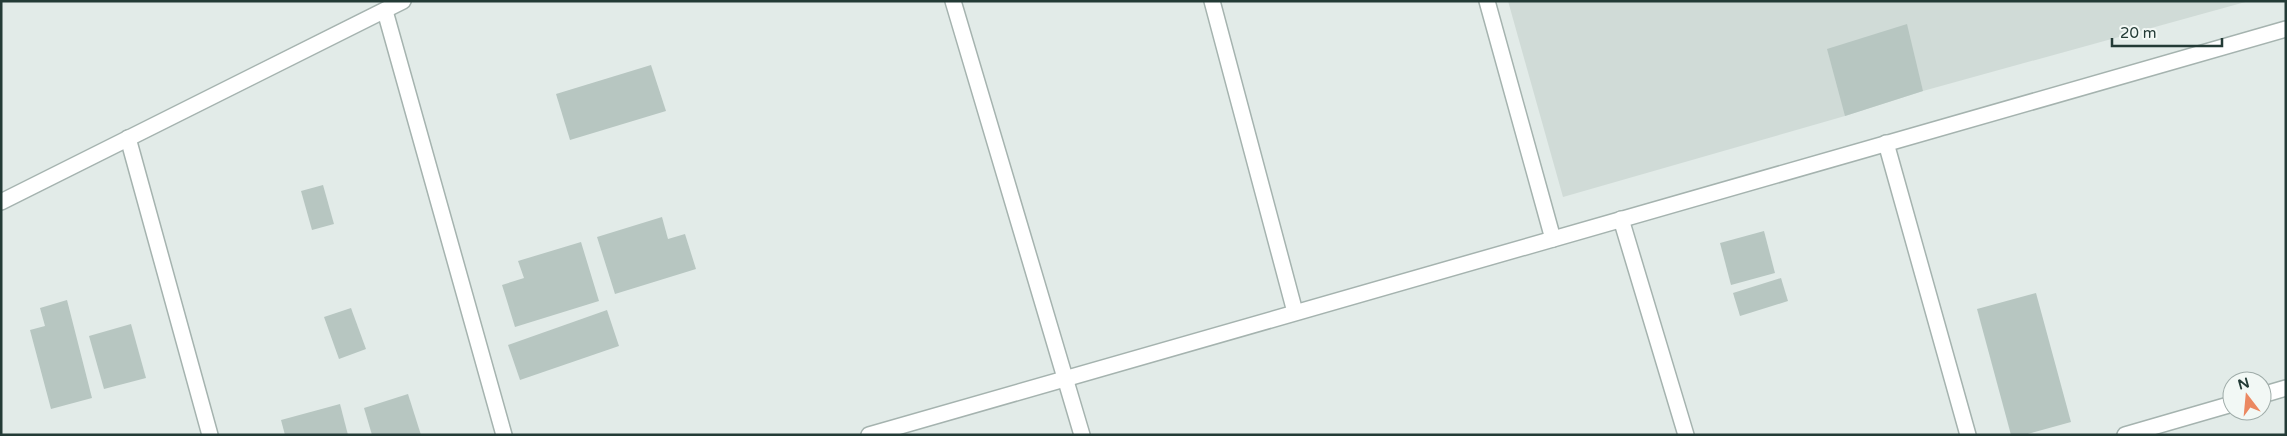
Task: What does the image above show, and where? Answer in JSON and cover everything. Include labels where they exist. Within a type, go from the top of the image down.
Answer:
[{"type":"street","points":[[1,202],[404,1]]},
{"type":"street","points":[[953,1],[1082,435]]},
{"type":"street","points":[[1212,1],[1295,312]]},
{"type":"street","points":[[1487,1],[1552,238]]},
{"type":"street","points":[[385,11],[504,435]]},
{"type":"street","points":[[869,435],[2286,29]]},
{"type":"street","points":[[128,138],[210,435]]},
{"type":"street","points":[[1886,143],[1968,435]]},
{"type":"street","points":[[1621,219],[1686,435]]},
{"type":"street","points":[[2272,392],[2286,388]]},
{"type":"street","points":[[2126,435],[2222,407]]},
{"type":"shaded area","points":[[1508,1],[2249,1],[1923,91],[1845,116],[1563,197]]},
{"type":"building","points":[[1907,24],[1923,91],[1845,116],[1827,49]]},
{"type":"building","points":[[651,65],[666,111],[570,140],[556,94]]},
{"type":"building","points":[[323,185],[334,224],[312,230],[301,191]]},
{"type":"building","points":[[662,217],[668,239],[685,234],[696,269],[615,294],[597,237]]},
{"type":"building","points":[[1764,231],[1775,273],[1731,285],[1720,243]]},
{"type":"building","points":[[581,242],[599,301],[515,327],[502,285],[524,278],[518,261]]},
{"type":"building","points":[[1781,278],[1788,301],[1740,316],[1733,293]]},
{"type":"building","points":[[2036,293],[2071,422],[2024,435],[2011,435],[1977,309]]},
{"type":"building","points":[[67,300],[92,398],[51,409],[30,330],[45,326],[40,308]]},
{"type":"building","points":[[351,308],[366,349],[339,359],[324,317]]},
{"type":"building","points":[[607,310],[619,346],[520,380],[508,345]]},
{"type":"building","points":[[131,324],[146,378],[104,389],[89,336]]},
{"type":"building","points":[[408,394],[421,435],[372,435],[364,408]]},
{"type":"building","points":[[340,404],[348,435],[285,435],[281,420]]}]
